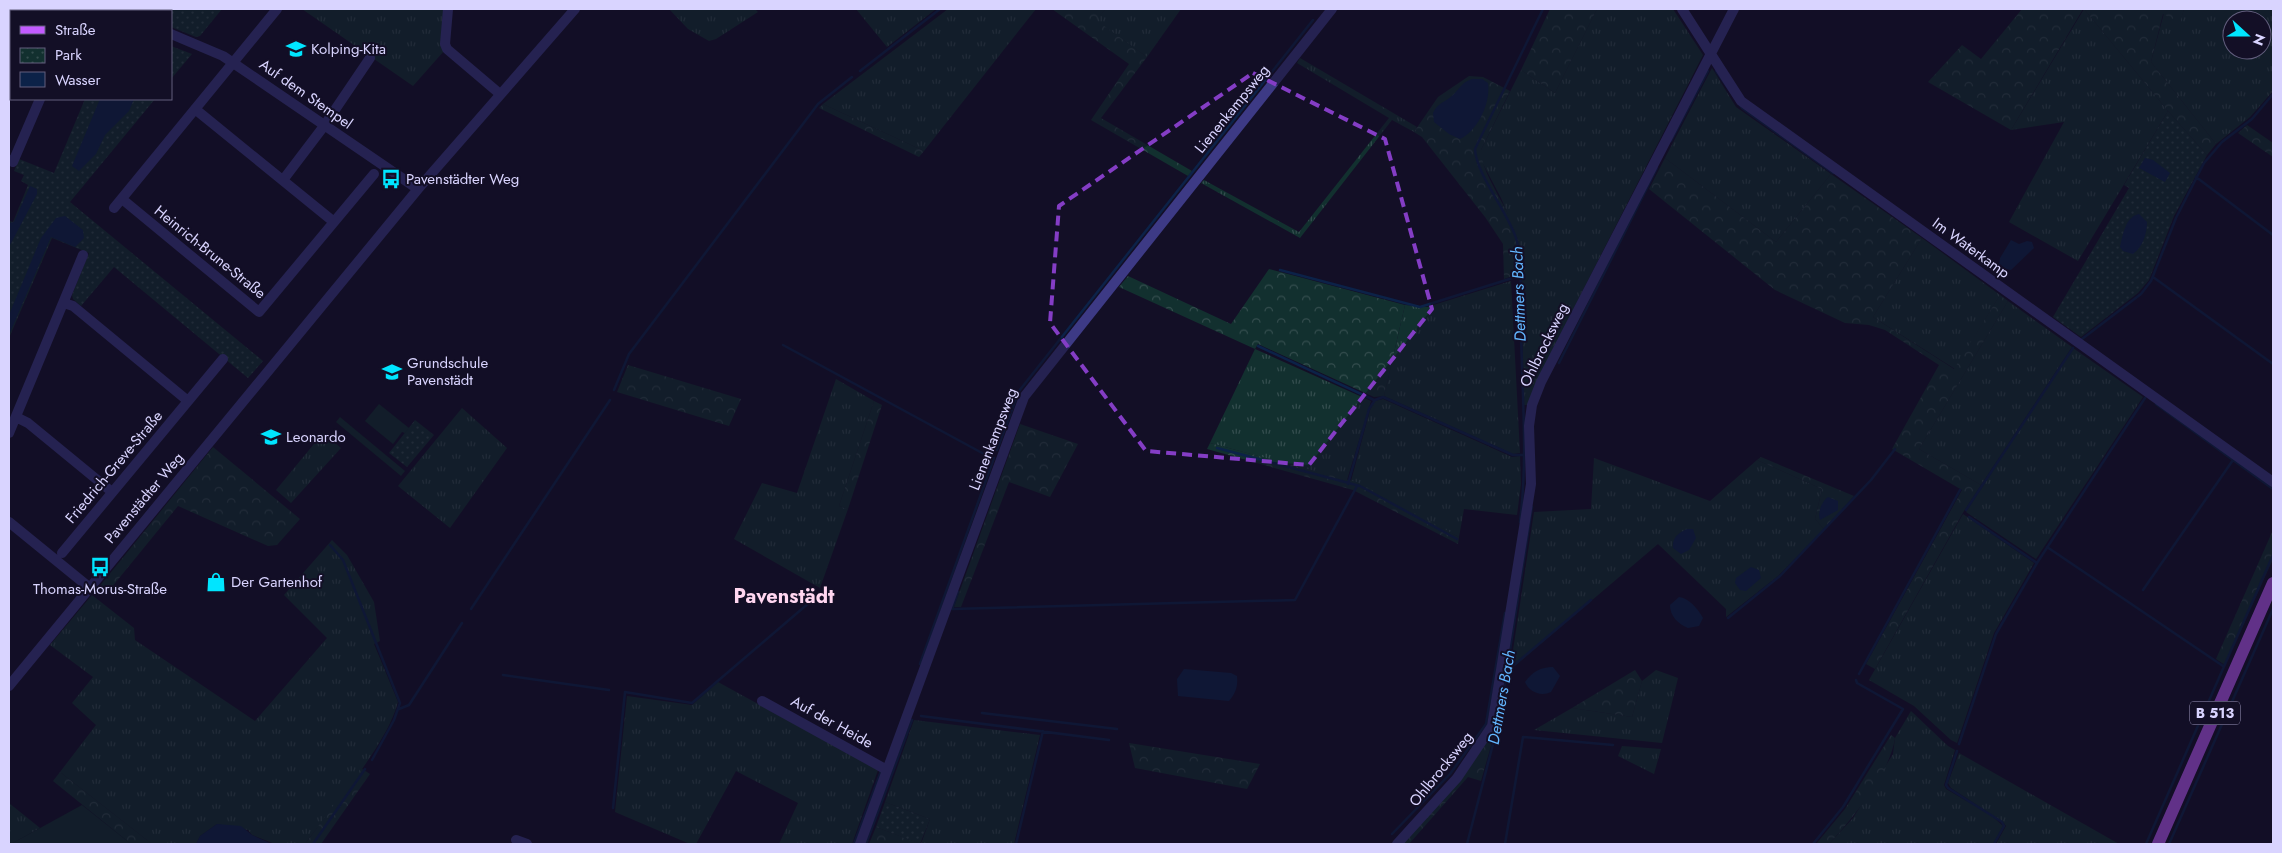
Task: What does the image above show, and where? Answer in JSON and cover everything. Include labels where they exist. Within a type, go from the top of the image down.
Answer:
[{"type":"main road","name":"B 513","points":[[2158,844],[2273,583]]},
{"type":"street","points":[[114,208],[277,9]]},
{"type":"street","points":[[448,9],[445,44],[447,49],[500,94]]},
{"type":"street","name":"Pavenstädter Weg","points":[[9,686],[418,189],[575,9]]},
{"type":"street","name":"Lienenkampsweg","points":[[860,844],[1024,396],[1332,9]]},
{"type":"street","name":"Im Waterkamp","points":[[1682,9],[1741,101],[2273,482]]},
{"type":"street","name":"Ohlbrocksweg","points":[[1397,844],[1457,778],[1492,726],[1531,484],[1529,426],[1532,405],[1545,373],[1734,9]]},
{"type":"street","name":"Auf dem Stempel","points":[[172,34],[233,62],[418,189]]},
{"type":"street","points":[[283,180],[324,126],[370,58]]},
{"type":"street","points":[[11,161],[40,100]]},
{"type":"street","points":[[196,109],[334,222]]},
{"type":"street","name":"Heinrich-Brune-Straße","points":[[122,199],[259,312],[374,174]]},
{"type":"street","points":[[9,433],[83,255]]},
{"type":"street","points":[[64,303],[73,306],[188,401]]},
{"type":"street","name":"Friedrich-Greve-Straße","points":[[62,553],[223,359]]},
{"type":"street","points":[[16,417],[28,423],[112,492]]},
{"type":"street","points":[[9,522],[90,588]]},
{"type":"street","name":"Auf der Heide","points":[[762,701],[887,770]]},
{"type":"street","points":[[516,840],[527,844]]},
{"type":"highlighted area","points":[[1253,73],[1385,139],[1432,309],[1309,465],[1146,451],[1050,323],[1059,206]]},
{"type":"green space","points":[[222,9],[200,36],[196,37],[172,27],[172,10],[134,10]]},
{"type":"green space","points":[[302,9],[447,9],[444,51],[413,86]]},
{"type":"green space","points":[[669,9],[755,9],[758,12],[716,39],[709,41],[688,29]]},
{"type":"green space","points":[[856,9],[936,9],[887,47]]},
{"type":"green space","points":[[948,9],[1036,9],[924,151],[823,104]]},
{"type":"green space","points":[[1052,9],[1106,9],[1096,20],[1147,57],[1101,118],[1192,171],[1188,176],[1091,120],[1129,64]]},
{"type":"green space","points":[[1106,9],[1181,9],[1147,57],[1095,20]]},
{"type":"green space","points":[[1550,9],[1597,9],[1555,93],[1521,70]]},
{"type":"green space","points":[[1597,9],[1673,9],[1703,55],[1536,382],[1528,405],[1524,405],[1521,273],[1518,239],[1501,198],[1481,160],[1481,150],[1521,70],[1555,93]]},
{"type":"green space","points":[[2022,9],[2083,9],[2011,130],[1928,82],[1962,45],[1981,59]]},
{"type":"green space","points":[[2084,9],[2168,111],[2078,261],[2009,222],[2064,122],[2011,130]]},
{"type":"green space","points":[[2084,9],[2184,9],[2180,23],[2163,14],[2151,62],[2216,144],[2207,155],[2168,111]]},
{"type":"green space","points":[[2184,9],[2273,9],[2273,91],[2250,117],[2216,144],[2151,62],[2164,13],[2180,22]]},
{"type":"green space","points":[[172,46],[192,54],[172,78]]},
{"type":"green space","points":[[1300,58],[1417,127],[1414,132],[1392,120],[1300,238],[1201,183],[1204,180],[1299,232],[1389,118],[1297,63]]},
{"type":"green space","points":[[1712,68],[1736,107],[1831,174],[1776,242],[1665,158]]},
{"type":"green space","points":[[1469,76],[1483,77],[1510,91],[1481,150],[1486,171],[1510,217],[1519,243],[1521,273],[1504,279],[1503,244],[1485,217],[1422,137],[1414,132],[1438,97]]},
{"type":"green space","points":[[85,100],[154,100],[70,202],[263,361],[248,378],[114,267],[81,306],[73,299],[72,295],[89,253],[52,238],[9,338],[9,221],[13,222],[28,185],[21,181],[24,175],[14,171],[19,159],[54,173]]},
{"type":"green space","points":[[823,104],[924,151],[919,157],[819,108]]},
{"type":"green space","points":[[2168,111],[2207,155],[2174,216],[2149,280],[2138,293],[2081,337],[2053,317],[2129,188],[2124,185]]},
{"type":"green space","points":[[2247,125],[2273,143],[2273,157],[2238,133]]},
{"type":"green space","points":[[1665,158],[1776,242],[1831,174],[1922,238],[1873,317],[1954,369],[2000,295],[2008,301],[1919,449],[1981,485],[1964,511],[1875,669],[1866,664],[1962,490],[1892,449],[1939,365],[1885,330],[1869,325],[1845,323],[1775,290],[1649,189]]},
{"type":"green space","points":[[1922,238],[2000,295],[1955,369],[1873,317]]},
{"type":"green space","points":[[1269,269],[1405,305],[1384,396],[1374,397],[1258,344],[1255,349],[1119,287],[1128,276],[1231,324]]},
{"type":"green space","points":[[1511,281],[1520,453],[1513,454],[1384,396],[1405,305],[1427,307]]},
{"type":"green space","points":[[2008,301],[2072,347],[1981,485],[1919,449]]},
{"type":"green space","points":[[2073,348],[2143,397],[2036,559],[1966,512]]},
{"type":"green space","points":[[1255,349],[1371,401],[1347,480],[1210,443]]},
{"type":"green space","points":[[628,365],[741,399],[729,426],[617,392]]},
{"type":"green space","points":[[836,379],[874,401],[839,506],[848,509],[820,588],[734,539],[762,483],[797,493]]},
{"type":"green space","points":[[1383,399],[1512,457],[1520,456],[1521,484],[1517,515],[1464,509],[1459,537],[1351,481],[1370,410],[1375,401]]},
{"type":"green space","points":[[874,401],[882,405],[848,509],[839,506]]},
{"type":"green space","points":[[379,404],[409,428],[405,433],[402,432],[393,444],[365,421]]},
{"type":"green space","points":[[462,408],[507,448],[450,528],[398,486]]},
{"type":"green space","points":[[340,417],[405,471],[401,476],[336,422]]},
{"type":"green space","points":[[415,420],[434,435],[407,467],[389,453]]},
{"type":"green space","points":[[1020,424],[1078,444],[1050,497],[1009,482],[961,607],[954,607]]},
{"type":"green space","points":[[323,433],[341,448],[291,503],[276,490]]},
{"type":"green space","points":[[1210,443],[1357,482],[1459,537],[1458,544],[1353,490],[1207,449]]},
{"type":"green space","points":[[213,447],[300,519],[277,545],[268,546],[178,506],[107,593],[99,587]]},
{"type":"green space","points":[[1761,457],[1854,496],[1824,529],[1815,519],[1822,489],[1757,460]]},
{"type":"green space","points":[[1594,458],[1710,501],[1757,460],[1822,489],[1815,519],[1824,529],[1778,576],[1726,617],[1726,609],[1658,544],[1510,670],[1534,512],[1591,509]]},
{"type":"green space","points":[[1963,514],[2034,563],[1994,633],[1957,743],[1951,740],[1914,706],[1869,680]]},
{"type":"green space","points":[[2273,530],[2273,559],[2225,665],[2216,659]]},
{"type":"green space","points":[[332,540],[347,555],[374,602],[380,641],[374,644],[398,702],[383,737],[371,756],[305,844],[275,844],[252,835],[248,830],[217,824],[200,836],[196,844],[152,844],[60,772],[96,725],[72,703],[93,677],[50,645],[92,595],[134,628],[135,640],[255,721],[327,638],[284,595]]},
{"type":"green space","points":[[1635,670],[1642,681],[1632,717],[1572,708]]},
{"type":"green space","points":[[1656,670],[1678,678],[1662,743],[1534,730],[1572,708],[1632,717],[1642,681]]},
{"type":"green space","points":[[718,682],[878,770],[852,844],[779,844],[798,803],[736,771],[696,844],[690,844],[615,812],[627,696],[692,705]]},
{"type":"green space","points":[[1911,711],[1948,746],[1955,750],[1944,785],[1946,789],[1992,816],[2003,826],[1993,844],[1829,844],[1853,818],[1893,754],[1895,738]]},
{"type":"green space","points":[[914,720],[1040,735],[1014,844],[921,844],[930,819],[885,802]]},
{"type":"green space","points":[[1490,734],[1494,735],[1481,781],[1468,777],[1409,844],[1402,844]]},
{"type":"green space","points":[[1891,735],[1895,738],[1892,752],[1869,794],[1829,844],[1816,844],[1845,809]]},
{"type":"green space","points":[[1129,743],[1260,764],[1247,789],[1135,768]]},
{"type":"green space","points":[[1622,746],[1661,749],[1654,774],[1618,756]]},
{"type":"green space","points":[[1959,753],[2119,844],[1996,844],[2006,826],[2003,822],[1951,788],[1948,783]]},
{"type":"green space","points":[[361,768],[370,774],[321,844],[305,844]]},
{"type":"green space","points":[[60,772],[152,844],[131,844],[53,781]]},
{"type":"green space","points":[[885,802],[930,819],[920,844],[876,827]]},
{"type":"green space","points":[[9,803],[40,828],[11,844],[9,844]]},
{"type":"green space","points":[[82,805],[131,844],[11,844]]},
{"type":"green space","points":[[876,827],[921,844],[869,844]]},
{"type":"water","points":[[1472,79],[1482,79],[1488,83],[1487,99],[1478,123],[1460,139],[1449,134],[1434,122],[1433,113],[1437,107],[1451,97],[1463,84]]},
{"type":"water","points":[[100,100],[134,100],[129,111],[105,135],[96,154],[79,171],[72,166]]},
{"type":"water","points":[[2145,158],[2153,160],[2170,173],[2165,182],[2139,168]]},
{"type":"water","points":[[30,186],[37,189],[37,194],[9,247],[9,223],[14,222]]},
{"type":"water","points":[[2139,214],[2147,222],[2146,231],[2142,244],[2133,254],[2123,251],[2120,247],[2128,223],[2134,216]]},
{"type":"water","points":[[65,216],[83,230],[84,238],[75,247],[51,237],[9,335],[9,315],[41,238],[56,218]]},
{"type":"water","points":[[2011,240],[2019,244],[2027,241],[2032,242],[2034,248],[2011,270],[1999,264],[2000,258]]},
{"type":"water","points":[[1828,497],[1838,501],[1838,510],[1820,520],[1821,507]]},
{"type":"water","points":[[1687,529],[1693,529],[1696,538],[1689,550],[1681,554],[1673,548],[1674,541],[1678,534]]},
{"type":"water","points":[[1751,567],[1759,570],[1761,578],[1746,591],[1740,590],[1735,583],[1736,578]]},
{"type":"water","points":[[1679,597],[1693,604],[1699,611],[1703,618],[1699,626],[1688,628],[1678,622],[1673,616],[1670,605]]},
{"type":"water","points":[[1553,667],[1560,676],[1551,692],[1539,694],[1527,686],[1525,682],[1531,675],[1541,669]]},
{"type":"water","points":[[1184,669],[1231,673],[1237,676],[1235,692],[1229,701],[1178,696],[1177,679]]},
{"type":"water","points":[[217,824],[241,826],[252,835],[272,844],[196,844],[200,836]]},
{"type":"waterway","points":[[860,71],[940,9]]},
{"type":"waterway","name":"Dettmers Bach","points":[[1520,522],[1524,474],[1520,258],[1512,227],[1486,181],[1475,149],[1543,9]]},
{"type":"waterway","points":[[997,450],[1019,391],[1313,20]]},
{"type":"waterway","points":[[1671,141],[1708,71]]},
{"type":"waterway","points":[[1716,71],[1742,108],[1833,173]]},
{"type":"waterway","points":[[614,390],[629,354],[818,104],[852,77]]},
{"type":"waterway","points":[[2082,339],[2141,294],[2151,281],[2176,218],[2204,163],[2222,142],[2252,119],[2273,94]]},
{"type":"waterway","points":[[1559,363],[1657,168]]},
{"type":"waterway","points":[[2196,177],[2273,235]]},
{"type":"waterway","points":[[1280,270],[1420,307],[1519,276]]},
{"type":"waterway","points":[[2153,277],[2273,364]]},
{"type":"waterway","points":[[783,345],[984,454]]},
{"type":"waterway","points":[[1258,346],[1374,400]]},
{"type":"waterway","points":[[1966,510],[2073,348]]},
{"type":"waterway","points":[[1348,484],[1369,409],[1375,400],[1383,397],[1513,455],[1523,455]]},
{"type":"waterway","points":[[1959,744],[1996,634],[2037,563],[2145,398]]},
{"type":"waterway","points":[[471,609],[610,400]]},
{"type":"waterway","points":[[2156,404],[2273,489]]},
{"type":"waterway","points":[[1217,448],[1360,486],[1457,539]]},
{"type":"waterway","points":[[1728,618],[1780,576],[1871,480],[1895,449]]},
{"type":"waterway","points":[[920,664],[994,458]]},
{"type":"waterway","points":[[2143,590],[2233,460]]},
{"type":"waterway","points":[[958,592],[952,609],[1295,600],[1357,486]]},
{"type":"waterway","points":[[1859,674],[1960,490]]},
{"type":"waterway","name":"Dettmers Bach","points":[[1467,844],[1499,721],[1532,507]]},
{"type":"waterway","points":[[1969,517],[2037,563]]},
{"type":"waterway","points":[[330,545],[343,560],[400,703],[394,720],[372,760]]},
{"type":"waterway","points":[[2047,547],[2223,666]]},
{"type":"waterway","points":[[2146,844],[2273,555]]},
{"type":"waterway","points":[[613,808],[625,692],[692,703],[824,590]]},
{"type":"waterway","points":[[1509,665],[1514,665],[1591,600]]},
{"type":"waterway","points":[[2169,844],[2273,609]]},
{"type":"waterway","points":[[1392,834],[1450,774],[1486,724],[1505,613]]},
{"type":"waterway","points":[[399,709],[409,705],[462,623]]},
{"type":"waterway","points":[[503,675],[609,690]]},
{"type":"waterway","points":[[1813,844],[1843,807],[1903,709],[1857,683],[1856,680]]},
{"type":"waterway","points":[[982,713],[1117,729]]},
{"type":"waterway","points":[[921,716],[1109,740]]},
{"type":"waterway","points":[[866,844],[912,720]]},
{"type":"waterway","points":[[1016,844],[1043,731]]},
{"type":"waterway","points":[[1505,844],[1523,737],[1613,745]]},
{"type":"waterway","points":[[1957,751],[1946,785],[2002,822],[2004,826],[1994,844]]},
{"type":"waterway","points":[[313,844],[365,769]]},
{"type":"waterway","points":[[854,844],[881,771]]},
{"type":"place","name":"Kolping-Kita","points":[[296,49]]},
{"type":"place","name":"Pavenstädter Weg","points":[[391,179]]},
{"type":"place","name":"Grundschule Pavenstädt","points":[[392,372]]},
{"type":"place","name":"Leonardo","points":[[271,437]]},
{"type":"place","name":"Thomas-Morus-Straße","points":[[100,567]]},
{"type":"place","name":"Der Gartenhof","points":[[216,582]]},
{"type":"district","name":"Pavenstädt","points":[[784,596]]}]
